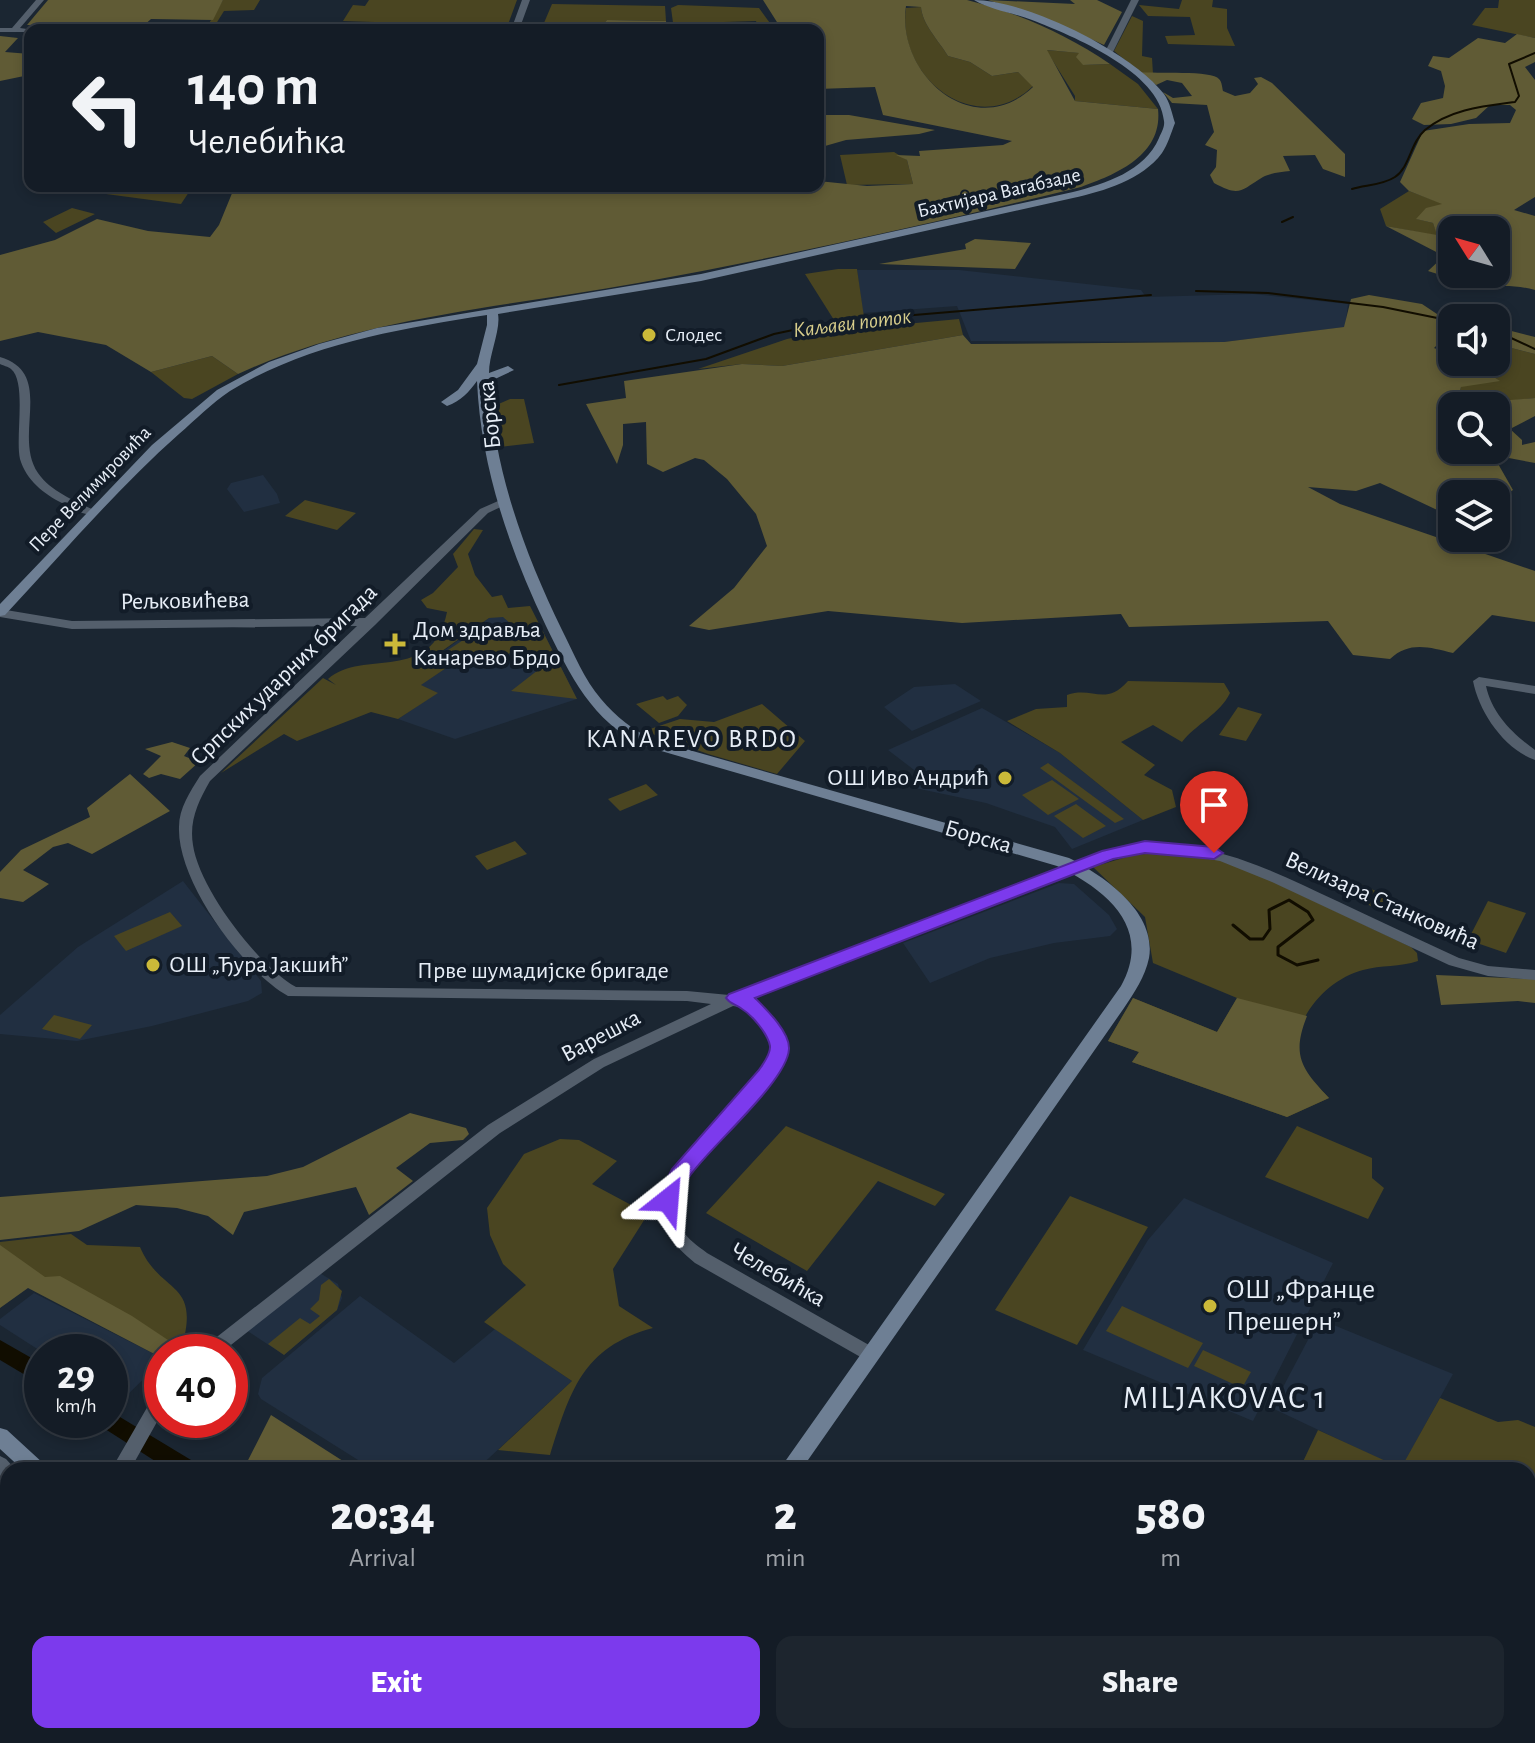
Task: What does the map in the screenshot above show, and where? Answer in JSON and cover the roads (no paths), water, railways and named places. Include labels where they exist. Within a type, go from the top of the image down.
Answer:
[{"type":"main road","name":"Бахтијара Вагабзаде","points":[[487,316],[745,268],[1073,195],[1119,180],[1158,151],[1168,134],[1170,122],[1165,104],[1150,84],[1109,52],[1048,22],[979,0]]},
{"type":"main road","name":"Пере Велимировића","points":[[0,613],[148,454],[207,402],[227,389],[288,358],[390,330],[487,316]]},
{"type":"main road","name":"Борска","points":[[487,316],[485,362],[477,394],[505,501],[529,577],[574,669],[598,706],[628,733],[649,743],[1073,867],[1112,895],[1137,930],[1141,950],[1136,975],[1101,1030],[795,1462]]},
{"type":"main road","points":[[447,402],[477,394],[491,376],[508,370],[494,368],[485,362],[477,394]]},
{"type":"main road","points":[[0,1436],[28,1462]]},
{"type":"street","points":[[14,30],[40,0]]},
{"type":"street","points":[[517,24],[526,0]]},
{"type":"street","points":[[1109,52],[1135,0]]},
{"type":"street","points":[[0,30],[24,30]]},
{"type":"street","points":[[0,360],[15,367],[22,376],[23,437],[29,469],[51,492],[92,513]]},
{"type":"street","name":"Српских ударних бригада","points":[[284,988],[264,972],[215,910],[194,876],[185,847],[186,817],[197,791],[211,773],[484,511],[505,501]]},
{"type":"street","name":"Рељковићева","points":[[0,613],[72,625],[371,622]]},
{"type":"street","points":[[1535,690],[1479,681],[1492,716],[1535,756]]},
{"type":"street","name":"Велизара Станковића","points":[[1073,867],[1118,852],[1145,847],[1214,853],[1245,862],[1454,962],[1488,971],[1535,975]]},
{"type":"street","name":"Варешка","points":[[233,1334],[494,1129],[599,1063],[736,998],[1073,867]]},
{"type":"street","name":"Прве шумадијске бригаде","points":[[284,988],[303,994],[350,991],[736,998]]},
{"type":"street","points":[[687,996],[699,1005],[698,1015]]},
{"type":"street","name":"Челебићка","points":[[736,998],[749,1003],[768,1025],[780,1046],[778,1054],[767,1075],[676,1178],[668,1200],[670,1223],[681,1243],[701,1258],[870,1354]]},
{"type":"street","points":[[124,1462],[144,1424]]},
{"type":"waterway","name":"Каљави поток","points":[[1352,189],[1395,177],[1404,167],[1420,135],[1445,117],[1515,102],[1519,96],[1509,64],[1535,53]]},
{"type":"waterway","points":[[1282,222],[1293,217]]},
{"type":"waterway","points":[[1196,291],[1268,293],[1383,307],[1438,318]]},
{"type":"waterway","name":"Каљави поток","points":[[559,385],[706,359],[774,334],[831,322],[1151,295]]},
{"type":"waterway","points":[[1510,337],[1535,349]]},
{"type":"waterway","points":[[1233,925],[1250,939],[1263,939],[1270,929],[1269,910],[1289,900],[1308,912],[1313,920],[1278,947],[1278,955],[1297,965],[1318,960]]},
{"type":"waterway","points":[[0,1349],[24,1364]]},
{"type":"waterway","points":[[128,1432],[176,1462]]},
{"type":"place","name":"Слодес","points":[[649,335]]},
{"type":"place","name":"Дом здравља Канарево Брдо","points":[[395,644]]},
{"type":"place","name":"ОШ Иво Андрић","points":[[1005,778]]},
{"type":"place","name":"ОШ „Ђура Јакшић”","points":[[153,965]]},
{"type":"place","name":"ОШ „Франце Прешерн”","points":[[1210,1306]]},
{"type":"district","name":"KANAREVO BRDO","points":[[692,739]]},
{"type":"district","name":"MILJAKOVAC 1","points":[[1225,1398]]}]
